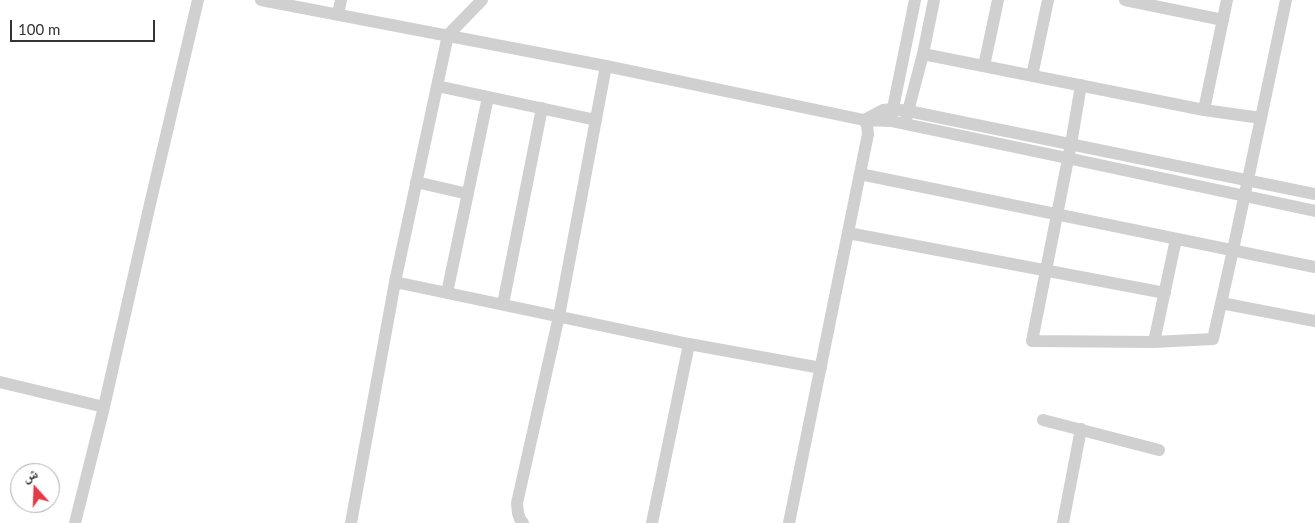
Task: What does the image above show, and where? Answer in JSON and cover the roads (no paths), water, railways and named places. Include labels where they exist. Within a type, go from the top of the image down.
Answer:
[{"type":"street","points":[[75,523],[104,407],[198,0]]},
{"type":"street","points":[[261,0],[317,5],[338,14],[606,66],[864,120],[883,110],[904,124],[1315,211]]},
{"type":"street","points":[[338,14],[341,0]]},
{"type":"street","points":[[351,523],[395,282],[448,35],[482,0]]},
{"type":"street","points":[[892,115],[915,0]]},
{"type":"street","points":[[904,124],[923,54],[934,0]]},
{"type":"street","points":[[984,66],[998,0]]},
{"type":"street","points":[[1032,76],[1048,0]]},
{"type":"street","points":[[1125,0],[1223,20]]},
{"type":"street","points":[[1204,110],[1227,0]]},
{"type":"street","points":[[1081,86],[1032,341],[1154,342],[1213,339],[1286,0]]},
{"type":"street","points":[[923,54],[1204,110],[1261,118]]},
{"type":"street","points":[[523,523],[518,513],[517,503],[559,316],[606,66]]},
{"type":"street","points":[[437,86],[596,120]]},
{"type":"street","points":[[448,293],[488,97]]},
{"type":"street","points":[[503,304],[542,108]]},
{"type":"street","points":[[892,115],[908,111],[1315,194]]},
{"type":"street","points":[[789,523],[868,134],[867,125],[864,120]]},
{"type":"street","points":[[860,174],[1315,267]]},
{"type":"street","points":[[416,182],[468,194]]},
{"type":"street","points":[[848,233],[1165,293]]},
{"type":"street","points":[[1154,342],[1176,239]]},
{"type":"street","points":[[395,282],[689,344],[821,368]]},
{"type":"street","points":[[1221,303],[1315,321]]},
{"type":"street","points":[[652,523],[689,344]]},
{"type":"street","points":[[0,382],[104,407]]},
{"type":"street","points":[[1043,420],[1159,450]]},
{"type":"street","points":[[1063,523],[1081,429]]}]
